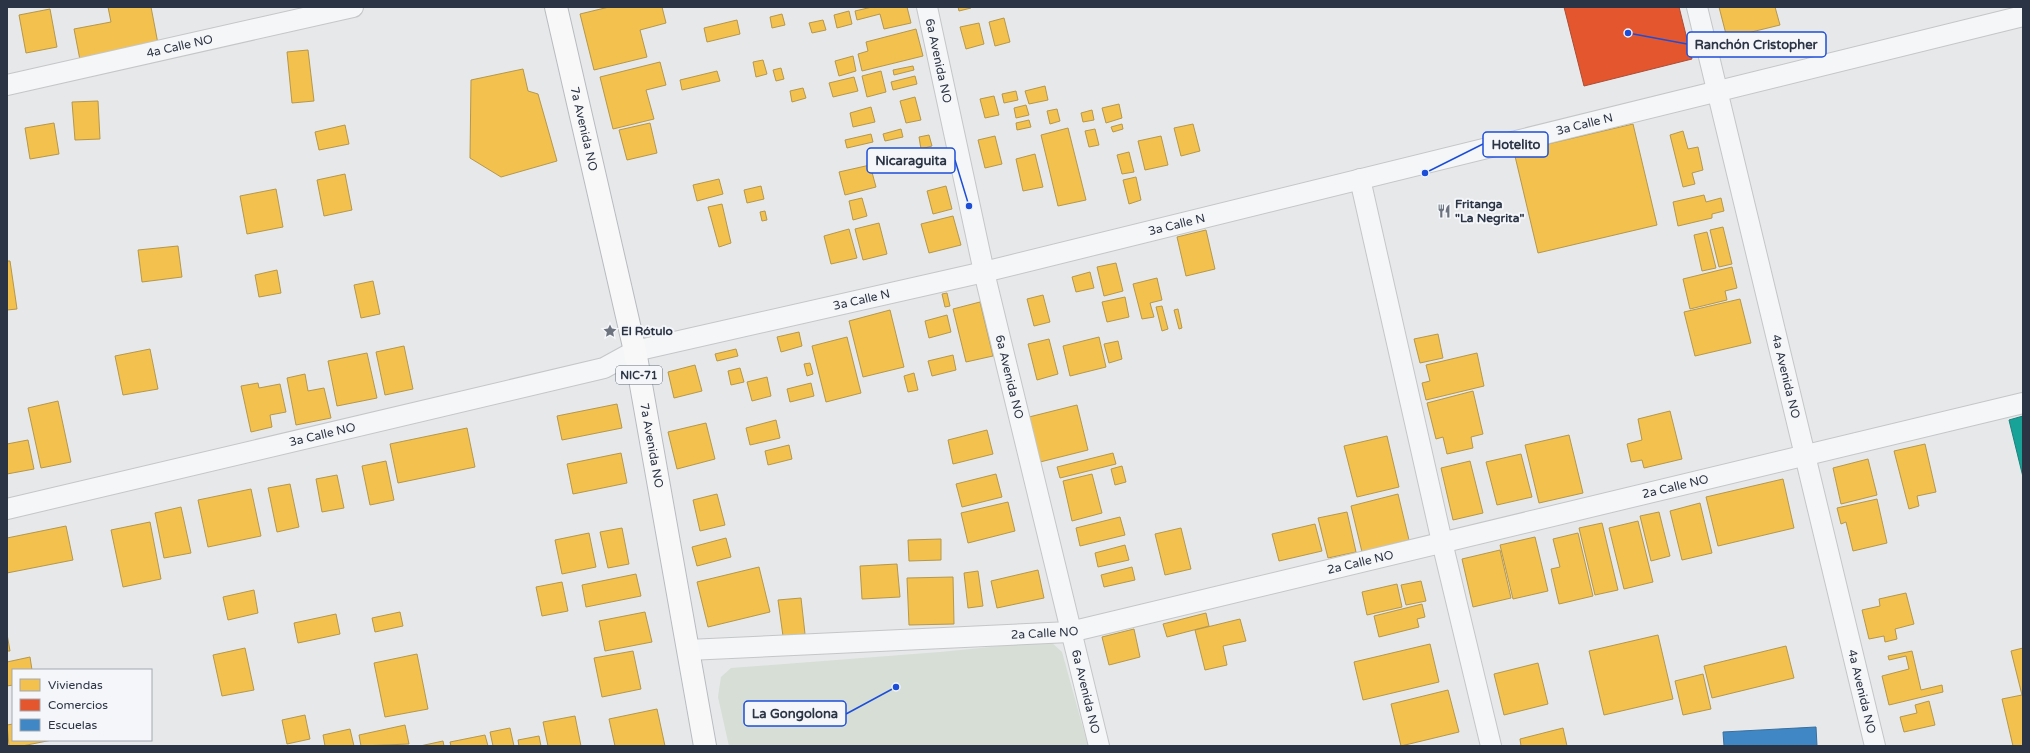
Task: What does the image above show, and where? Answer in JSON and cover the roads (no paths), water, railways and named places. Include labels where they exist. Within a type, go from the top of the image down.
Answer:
[{"type":"highway","name":"7a Avenida NO","points":[[556,7],[635,351],[705,746]]},
{"type":"street","name":"4a Calle NO","points":[[7,85],[353,7]]},
{"type":"street","name":"6a Avenida NO","points":[[927,7],[984,272],[1070,632],[1099,746]]},
{"type":"street","name":"4a Avenida NO","points":[[1697,7],[1875,746]]},
{"type":"street","name":"3a Calle N","points":[[635,351],[984,272],[2023,16]]},
{"type":"street","points":[[1360,179],[1442,542],[1491,746]]},
{"type":"street","name":"3a Calle NO","points":[[7,509],[604,368],[635,351]]},
{"type":"street","name":"2a Calle NO","points":[[688,650],[1070,632],[1805,454],[2023,404]]},
{"type":"place","name":"Ranchón Cristopher","points":[[1628,33]]},
{"type":"place","name":"Hotelito","points":[[1425,173]]},
{"type":"place","name":"Nicaraguita","points":[[969,206]]},
{"type":"place","name":"Fritanga \"La Negrita\"","points":[[1444,211]]},
{"type":"place","name":"El Rótulo","points":[[610,331]]},
{"type":"place","name":"La Gongolona","points":[[896,687]]}]
